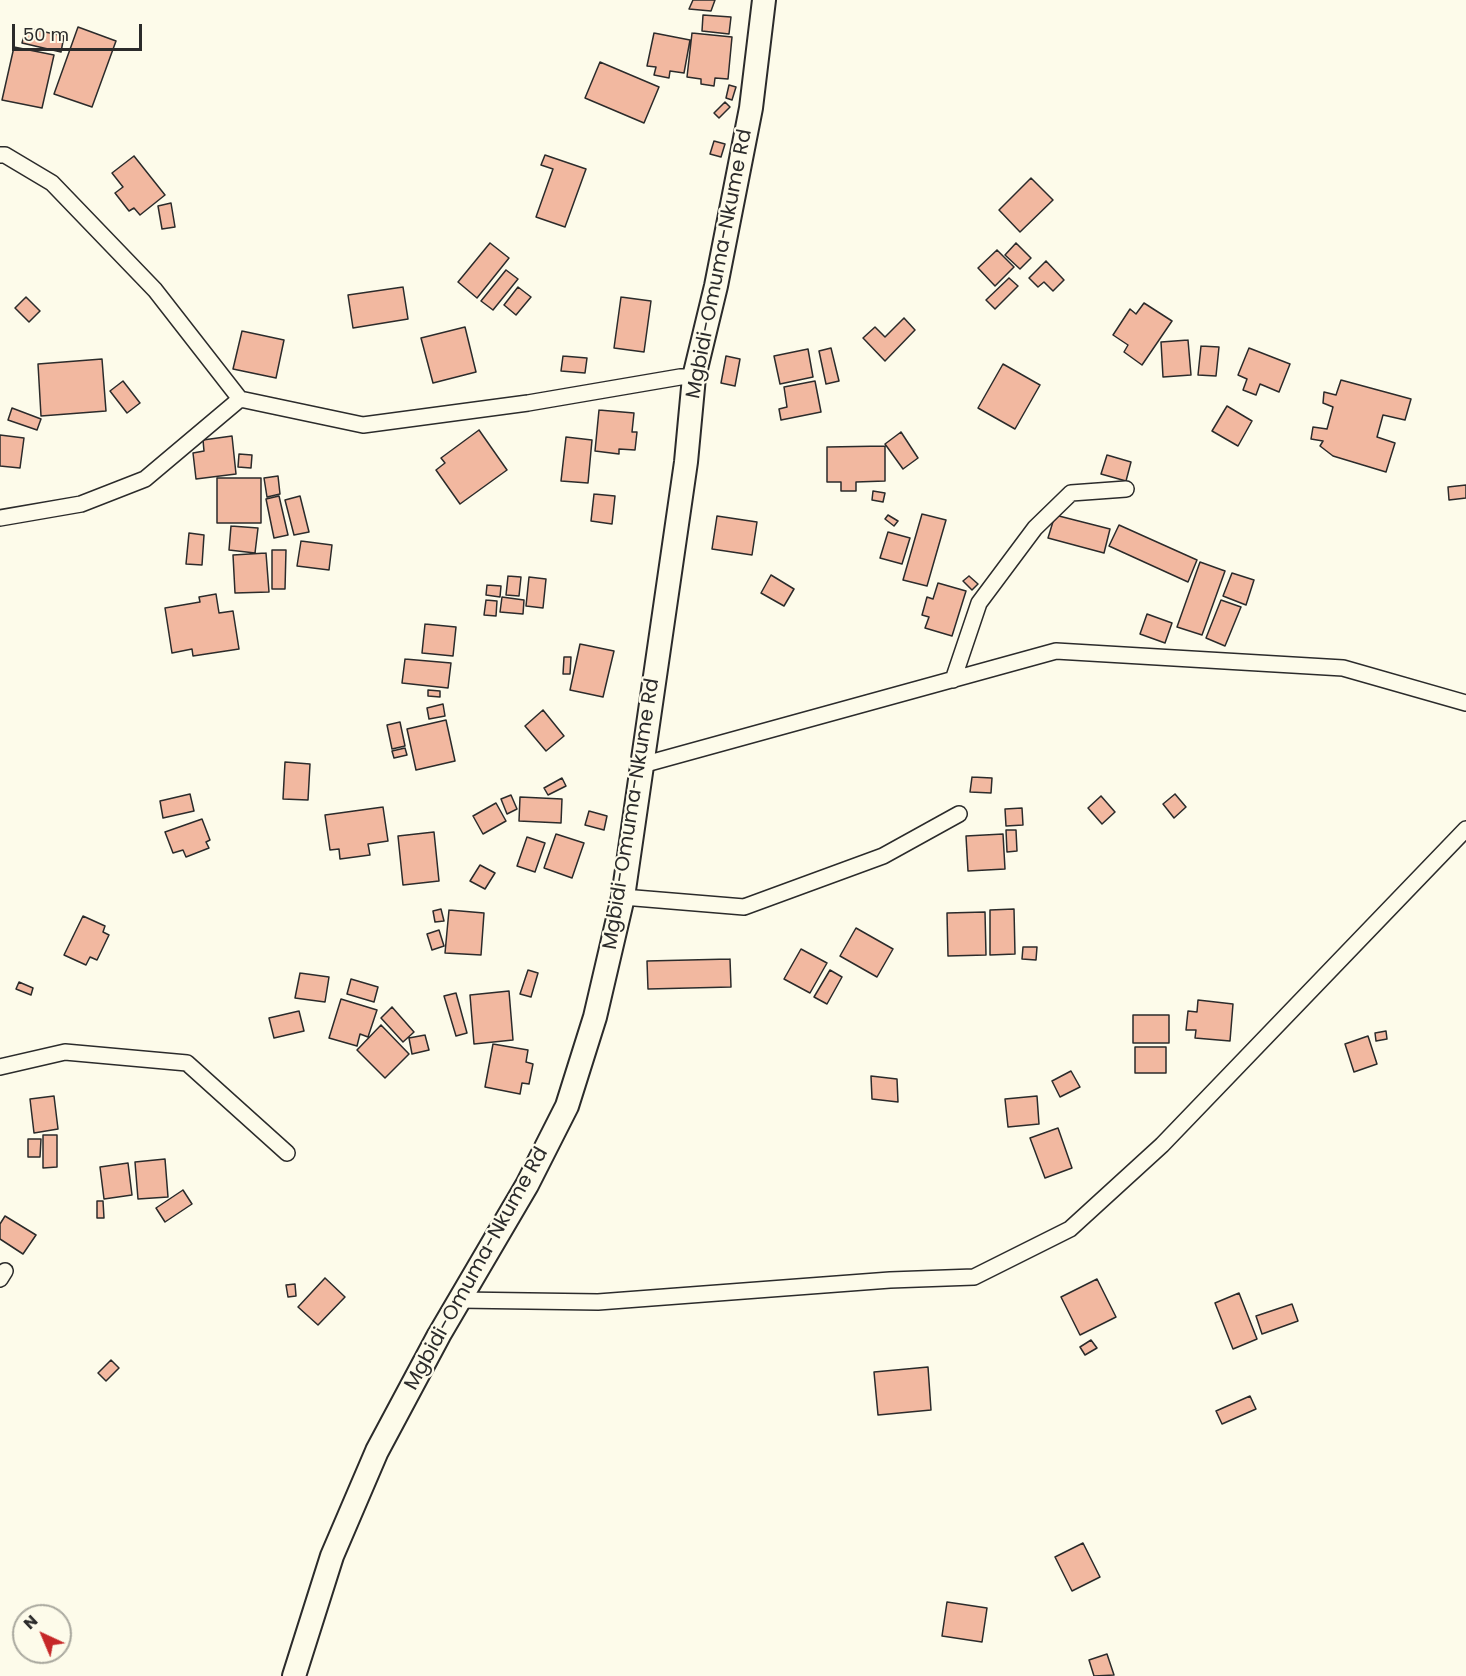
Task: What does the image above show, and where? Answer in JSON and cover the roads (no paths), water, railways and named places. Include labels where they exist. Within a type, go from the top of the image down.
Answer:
[{"type":"street","name":"Mgbidi-Omuma-Nkume Rd","points":[[294,1676],[332,1556],[377,1451],[459,1300],[527,1185],[567,1106],[595,1017],[623,897],[686,462],[694,377],[716,286],[751,108],[764,0]]},
{"type":"street","points":[[0,155],[5,155],[52,183],[155,290],[240,399],[363,425],[528,403],[680,377],[694,377]]},
{"type":"street","points":[[0,518],[81,504],[145,479],[240,399]]},
{"type":"street","points":[[953,680],[980,603],[1035,528],[1071,493],[1126,489]]},
{"type":"street","points":[[642,765],[1056,651],[1343,668],[1466,703]]},
{"type":"street","points":[[623,897],[744,908],[883,856],[959,814]]},
{"type":"street","points":[[459,1300],[598,1302],[890,1280],[974,1277],[1070,1229],[1154,1153],[1466,829]]},
{"type":"street","points":[[0,1067],[65,1052],[187,1063],[286,1153]]}]
